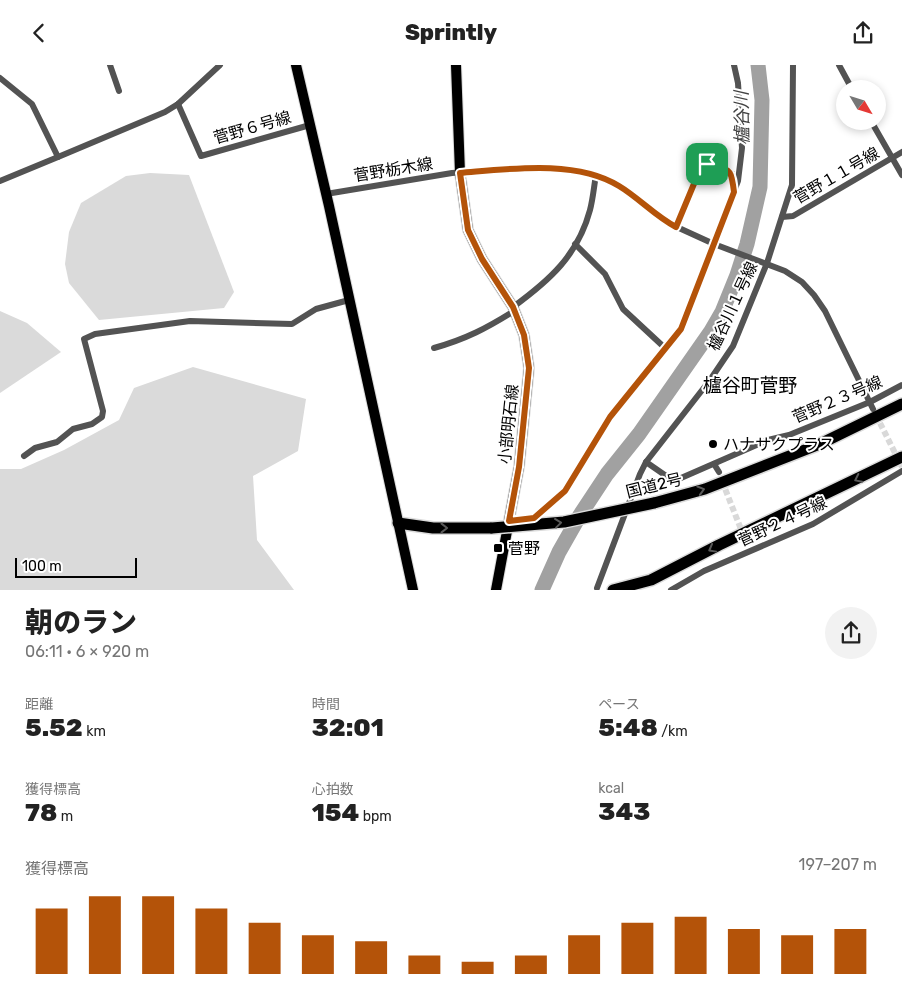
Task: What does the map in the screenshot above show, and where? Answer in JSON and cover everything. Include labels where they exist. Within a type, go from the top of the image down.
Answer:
[{"type":"highway","name":"国道2号","points":[[398,523],[433,528],[492,528],[564,522],[654,503],[705,489],[811,447],[902,404]]},
{"type":"highway","points":[[613,590],[651,580],[719,545],[902,457]]},
{"type":"main road","points":[[296,65],[413,590]]},
{"type":"main road","name":"小部明石線","points":[[456,65],[460,173],[468,230],[482,259],[514,309],[524,335],[529,368],[519,467],[496,590]]},
{"type":"street","points":[[110,65],[119,91]]},
{"type":"street","points":[[0,181],[165,112],[178,104],[220,65]]},
{"type":"street","points":[[509,521],[534,518],[565,491],[610,417],[681,329],[738,181],[742,148],[738,83],[734,65]]},
{"type":"street","name":"櫨谷川１号線","points":[[597,588],[646,462],[710,380],[733,346],[768,263],[792,185],[793,65]]},
{"type":"street","points":[[839,65],[847,80]]},
{"type":"street","points":[[0,78],[32,104],[58,157]]},
{"type":"street","name":"菅野６号線","points":[[178,104],[201,156],[310,125]]},
{"type":"street","points":[[876,130],[902,175]]},
{"type":"street","name":"菅野１１号線","points":[[782,217],[793,216],[902,152]]},
{"type":"street","points":[[676,227],[701,167],[704,164],[729,170],[732,173],[734,192]]},
{"type":"street","name":"菅野栃木線","points":[[326,194],[452,173],[511,169],[563,169],[596,175],[619,186],[676,227],[714,244],[768,263]]},
{"type":"street","points":[[434,348],[460,341],[492,325],[541,287],[563,264],[582,233],[591,209],[596,175]]},
{"type":"street","points":[[575,244],[605,274],[623,309],[665,349]]},
{"type":"street","points":[[768,263],[802,282],[814,295],[825,311],[874,409]]},
{"type":"street","points":[[24,456],[35,448],[57,442],[73,429],[92,423],[102,417],[103,411],[84,339],[94,334],[190,321],[292,324],[316,309],[349,300]]},
{"type":"street","name":"菅野２３号線","points":[[646,462],[672,480],[681,478],[768,440],[789,435],[870,402],[902,385]]},
{"type":"street","points":[[714,464],[718,472]]},
{"type":"street","name":"菅野２４号線","points":[[671,590],[749,549],[813,524],[902,471]]},
{"type":"shaded area","points":[[150,173],[189,175],[234,292],[224,308],[99,320],[69,283],[65,264],[69,232],[81,203],[126,176]]},
{"type":"shaded area","points":[[0,311],[27,323],[61,352],[0,393]]},
{"type":"shaded area","points":[[193,367],[306,399],[298,451],[253,476],[257,540],[294,590],[0,590],[0,469],[21,469],[64,450],[119,420],[134,388]]},
{"type":"waterway","name":"櫨谷川","points":[[542,590],[559,552],[580,515],[607,474],[639,434],[711,331],[722,312],[747,244],[760,187],[762,100],[758,65]]},
{"type":"tunnel","points":[[876,415],[902,467]]},
{"type":"tunnel","points":[[722,481],[748,547]]},
{"type":"place","name":"ハナサクプラス","points":[[713,444]]},
{"type":"place","name":"菅野","points":[[498,548]]},
{"type":"district","name":"櫨谷町菅野","points":[[750,385]]},
{"type":"route","points":[[707,164],[729,170],[732,173],[734,192],[681,329],[610,417],[565,491],[534,518],[509,521],[519,467],[529,368],[524,335],[513,307],[482,259],[468,230],[460,173],[511,169],[563,169],[596,175],[619,186],[676,227],[701,167],[707,164]]}]
